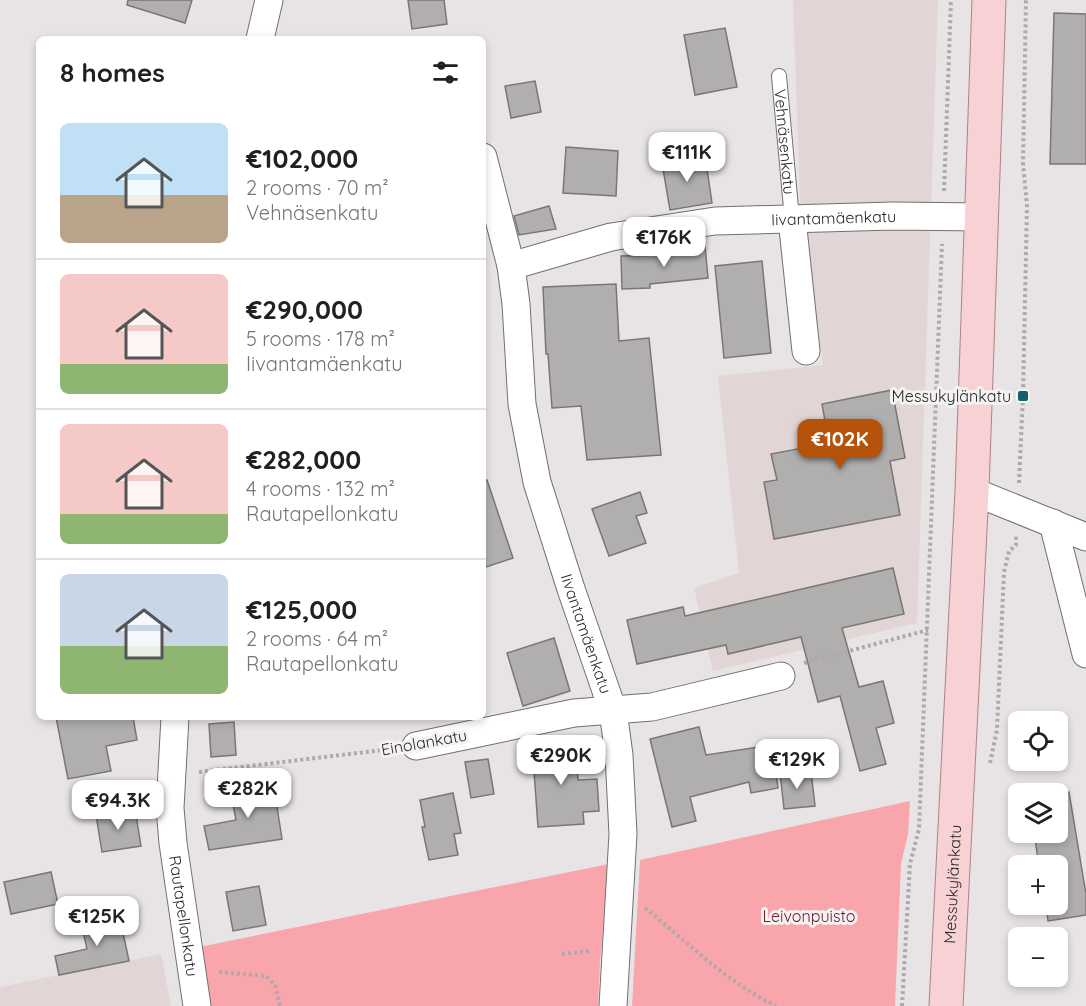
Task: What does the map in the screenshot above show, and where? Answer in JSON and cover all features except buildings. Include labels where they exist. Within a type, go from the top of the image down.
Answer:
[{"type":"main road","name":"Messukylänkatu","points":[[946,991],[972,491],[989,0]]},
{"type":"street","points":[[261,36],[269,0]]},
{"type":"street","name":"Iivantamäenkatu","points":[[486,169],[511,266],[516,304],[522,404],[537,482],[571,589],[614,711],[623,834],[613,1006]]},
{"type":"street","name":"Iivantamäenkatu","points":[[511,266],[611,237],[715,221],[983,217]]},
{"type":"street","name":"Vehnäsenkatu","points":[[792,219],[806,351]]},
{"type":"street","points":[[972,491],[1086,537]]},
{"type":"street","points":[[1053,523],[1086,654]]},
{"type":"street","name":"Einolankatu","points":[[416,746],[574,712],[652,707],[781,676]]},
{"type":"street","name":"Rautapellonkatu","points":[[175,720],[170,808],[197,1006]]},
{"type":"lane","name":"Vehnäsenkatu","points":[[779,76],[792,219]]},
{"type":"path","points":[[902,1006],[910,864],[919,829],[951,0]]},
{"type":"path","points":[[781,676],[788,670],[809,661],[928,630]]},
{"type":"path","name":"Einolankatu","points":[[171,772],[192,772],[416,746]]},
{"type":"path","points":[[620,887],[732,979],[758,998],[776,1006]]},
{"type":"path","points":[[192,976],[222,972],[266,976],[275,985],[279,1006]]},
{"type":"shaded area","points":[[793,0],[938,0],[917,623],[713,671],[694,588],[739,573],[718,376],[823,365],[800,200]]},
{"type":"shaded area","points":[[161,954],[171,1006],[0,1006],[0,987]]},
{"type":"green space","name":"Leivonpuisto","points":[[910,801],[908,834],[901,864],[895,1006],[632,1006],[640,860]]},
{"type":"green space","points":[[609,864],[598,1006],[209,1006],[199,947]]},
{"type":"place","name":"Messukylänkatu","points":[[1023,396]]}]
